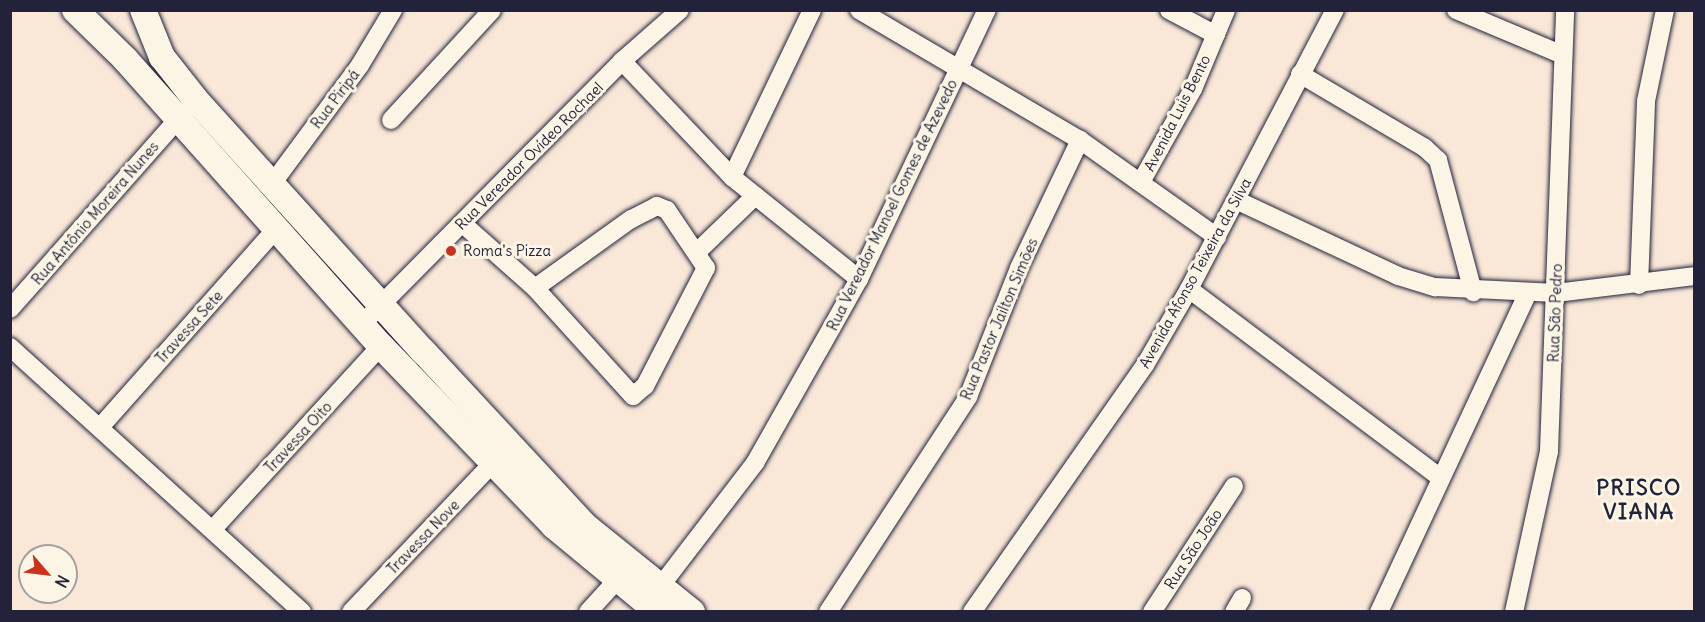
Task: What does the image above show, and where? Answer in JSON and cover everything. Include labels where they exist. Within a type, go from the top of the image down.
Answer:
[{"type":"street","points":[[75,10],[272,184],[655,601]]},
{"type":"street","points":[[144,10],[155,42],[187,108],[277,228],[381,346],[554,526],[617,580],[655,601],[692,612]]},
{"type":"street","name":"Rua Piripá","points":[[272,184],[360,65],[393,10]]},
{"type":"street","points":[[391,120],[492,10]]},
{"type":"street","name":"Rua Vereador Ovídeo Rochael","points":[[362,324],[622,61],[680,10]]},
{"type":"street","points":[[732,177],[812,10]]},
{"type":"street","points":[[860,10],[958,72],[1080,140],[1216,237]]},
{"type":"street","name":"Rua Vereador Manoel Gomes de Azevedo","points":[[655,601],[755,463],[859,279],[987,10]]},
{"type":"street","points":[[1169,10],[1216,34]]},
{"type":"street","name":"Avenida Luis Bento","points":[[1141,182],[1193,89],[1226,10]]},
{"type":"street","name":"Avenida Afonso Teixeira da Silva","points":[[972,612],[1127,392],[1189,290],[1335,10]]},
{"type":"street","points":[[1456,10],[1563,55]]},
{"type":"street","name":"Rua São Pedro","points":[[1514,612],[1549,451],[1565,10]]},
{"type":"street","points":[[1639,285],[1646,101],[1665,10]]},
{"type":"street","points":[[622,61],[732,177],[859,279]]},
{"type":"street","points":[[1300,74],[1425,148],[1438,160],[1473,292]]},
{"type":"street","name":"Rua Antônio Moreira Nunes","points":[[10,309],[187,108]]},
{"type":"street","name":"Rua Pastor Jailton Simões","points":[[828,612],[968,397],[1019,268],[1080,140]]},
{"type":"street","points":[[697,252],[755,196]]},
{"type":"street","points":[[1236,200],[1398,276],[1435,287],[1473,292],[1556,293],[1639,285],[1695,276]]},
{"type":"street","points":[[463,224],[536,288],[626,391],[636,395],[704,277],[706,265],[667,210],[657,206],[631,219],[536,288]]},
{"type":"street","name":"Travessa Sete","points":[[102,425],[277,228]]},
{"type":"street","points":[[1189,290],[1441,478]]},
{"type":"street","points":[[1379,612],[1527,294]]},
{"type":"street","points":[[10,346],[102,425],[302,612]]},
{"type":"street","name":"Travessa Oito","points":[[214,528],[381,346]]},
{"type":"street","name":"Travessa Nove","points":[[351,612],[494,462]]},
{"type":"street","name":"Rua São João","points":[[1152,612],[1233,486]]},
{"type":"street","points":[[588,612],[617,580]]},
{"type":"place","name":"Roma's Pizza","points":[[451,251]]},
{"type":"district","name":"PRISCO VIANA","points":[[1639,500]]}]
